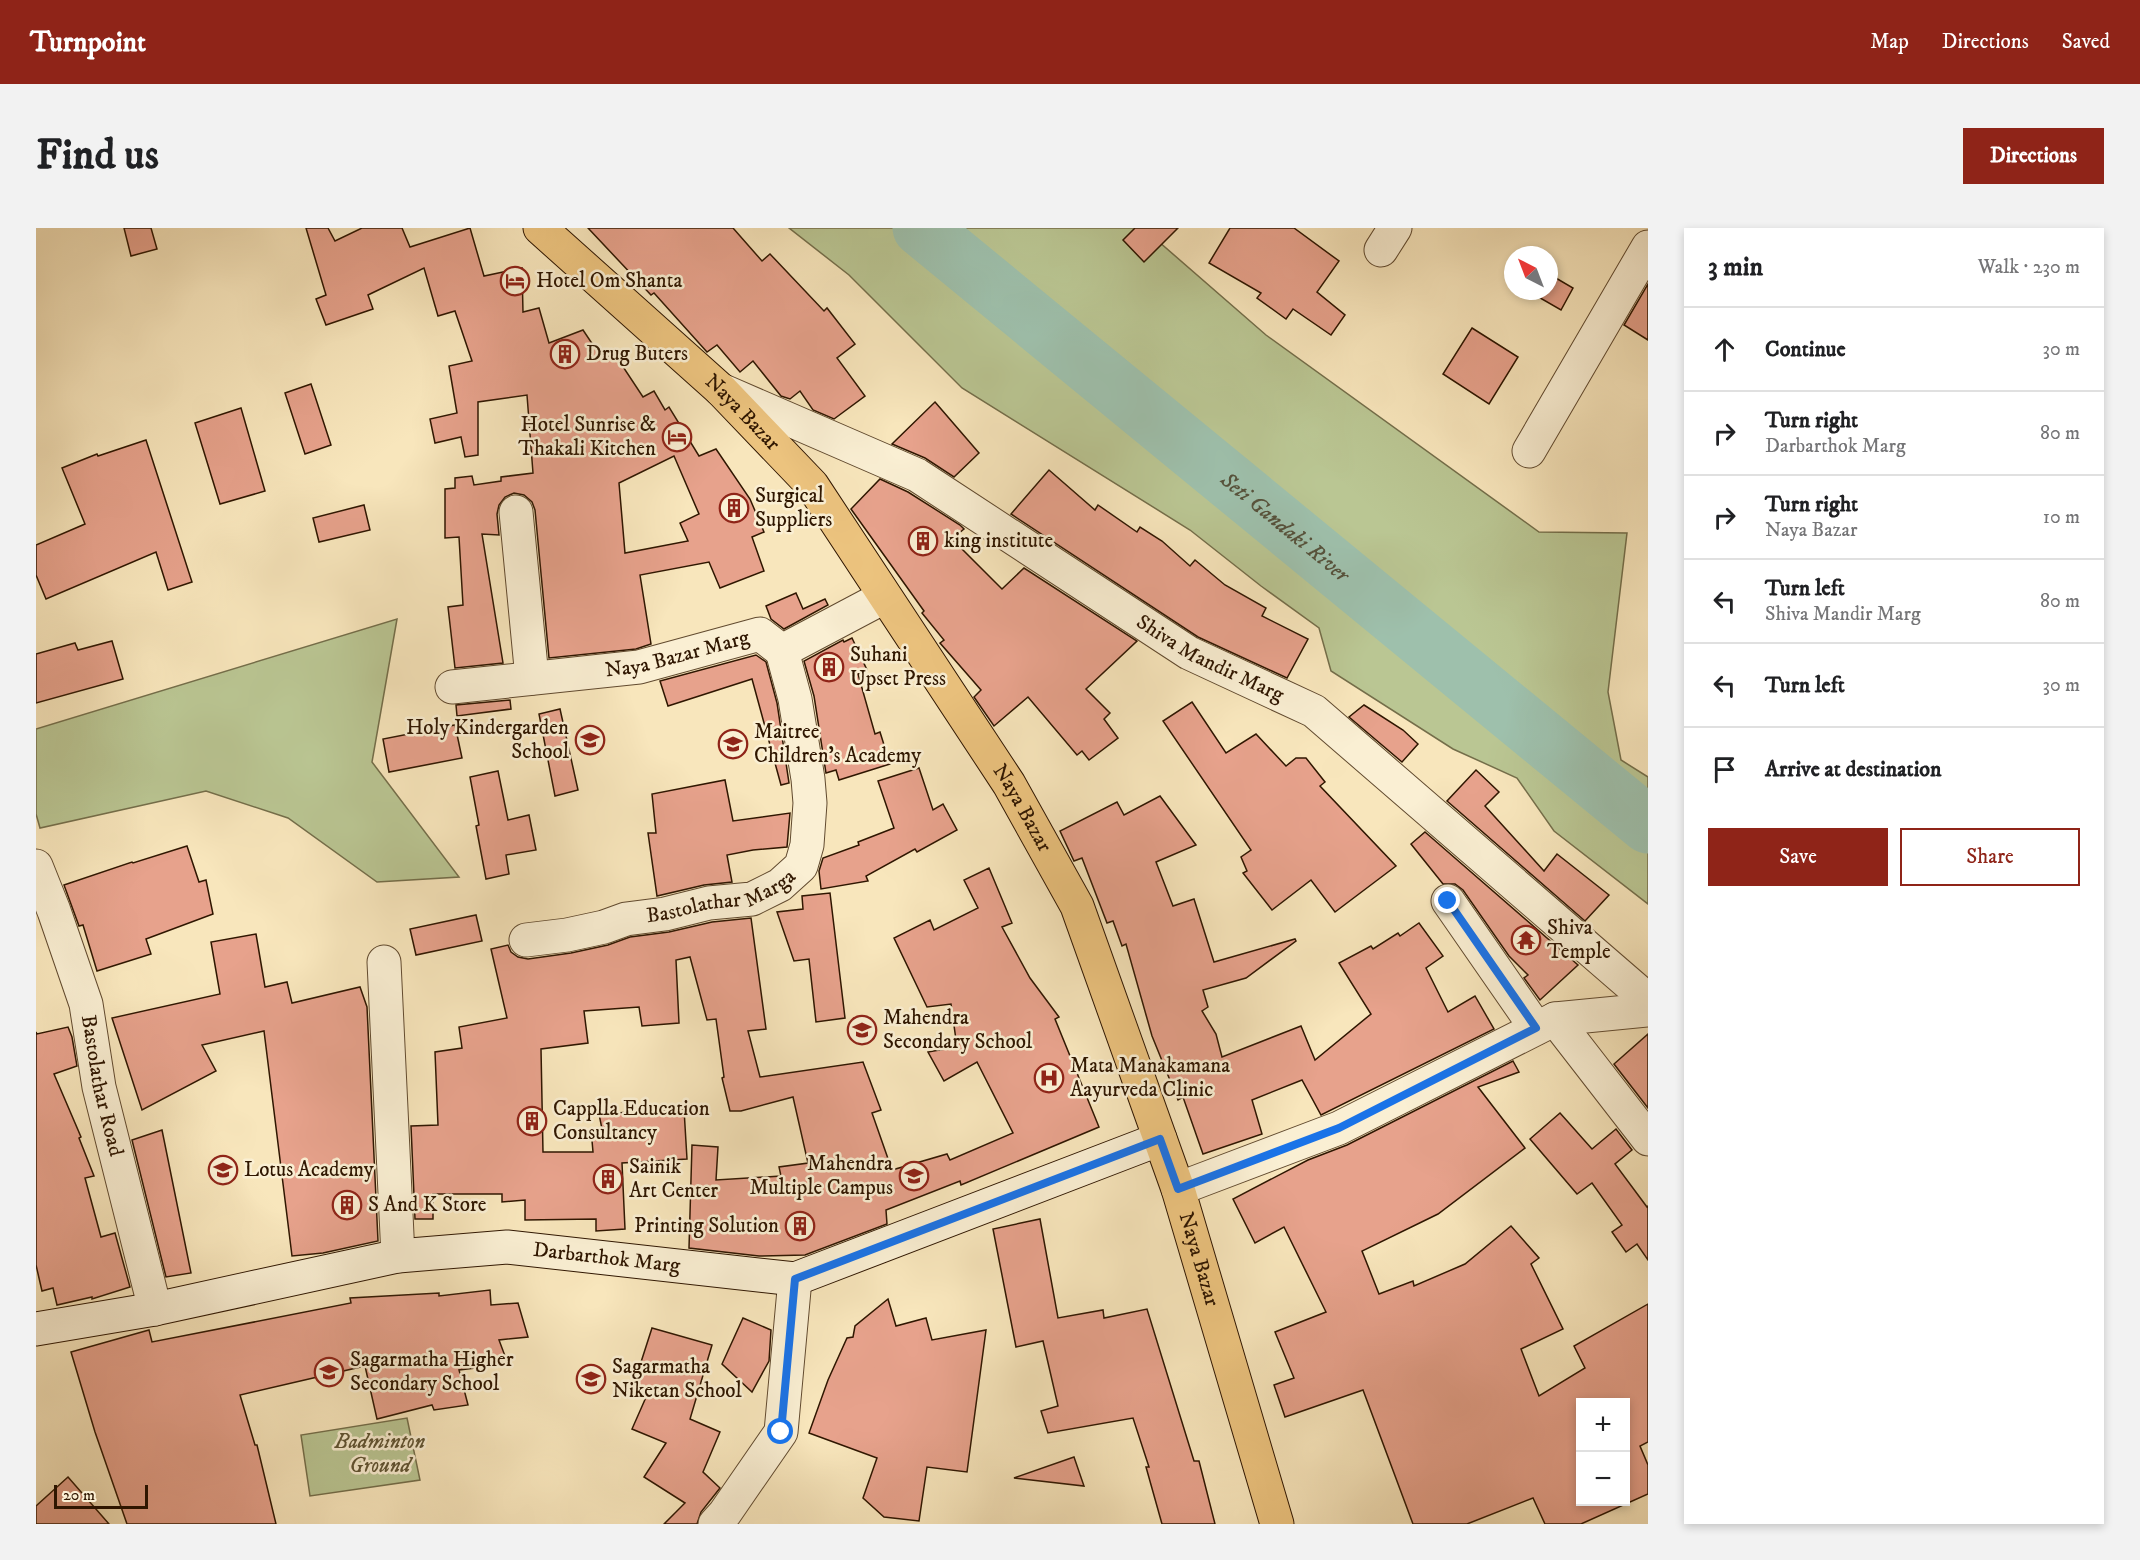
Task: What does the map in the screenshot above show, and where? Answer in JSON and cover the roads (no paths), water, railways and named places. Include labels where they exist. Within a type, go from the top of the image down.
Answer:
[{"type":"main road","name":"Naya Bazar","points":[[540,228],[721,390],[812,485],[1009,783],[1077,906],[1178,1189],[1276,1524]]},
{"type":"street","points":[[1529,451],[1648,247]]},
{"type":"street","name":"Shiva Mandir Marg","points":[[721,390],[917,476],[1189,653],[1314,711],[1648,1000]]},
{"type":"street","points":[[516,512],[532,678]]},
{"type":"street","name":"Naya Bazar Marg","points":[[452,687],[639,667],[760,634],[782,651],[884,597]]},
{"type":"street","name":"Bastolathar Marga","points":[[526,940],[595,929],[626,919],[665,914],[708,903],[752,899],[780,885],[801,866],[807,844],[810,803],[808,779],[795,699],[782,651]]},
{"type":"street","name":"Bastolathar Road","points":[[36,866],[45,914],[86,1004],[99,1087],[155,1309]]},
{"type":"street","points":[[1448,901],[1546,1024],[1648,1139]]},
{"type":"street","points":[[384,962],[399,1256]]},
{"type":"street","points":[[1178,1189],[1339,1128],[1546,1024],[1648,1010]]},
{"type":"street","name":"Darbarthok Marg","points":[[36,1329],[155,1309],[399,1256],[507,1246],[795,1279],[1160,1139]]},
{"type":"street","points":[[715,1524],[781,1432],[795,1279]]},
{"type":"waterway","name":"Seti Gandaki River","points":[[921,228],[1648,825]]},
{"type":"place","name":"Hotel Om Shanta","points":[[515,281]]},
{"type":"place","name":"Drug Buters","points":[[565,354]]},
{"type":"place","name":"Hotel Sunrise & Thakali Kitchen","points":[[677,437]]},
{"type":"place","name":"Surgical Suppliers","points":[[734,508]]},
{"type":"place","name":"king institute","points":[[923,541]]},
{"type":"place","name":"Suhani Upset Press","points":[[829,667]]},
{"type":"place","name":"Holy Kindergarden School","points":[[590,740]]},
{"type":"place","name":"Maitree Children's Academy","points":[[733,744]]},
{"type":"place","name":"Shiva Temple","points":[[1526,940]]},
{"type":"place","name":"Mahendra Secondary School","points":[[862,1030]]},
{"type":"place","name":"Mata Manakamana Aayurveda Clinic","points":[[1049,1078]]},
{"type":"place","name":"Capplla Education Consultancy","points":[[532,1121]]},
{"type":"place","name":"Lotus Academy","points":[[223,1170]]},
{"type":"place","name":"Mahendra Multiple Campus","points":[[914,1176]]},
{"type":"place","name":"Sainik Art Center","points":[[608,1179]]},
{"type":"place","name":"S And K Store","points":[[347,1205]]},
{"type":"place","name":"Printing Solution","points":[[800,1226]]},
{"type":"place","name":"Sagarmatha Higher Secondary School","points":[[329,1372]]},
{"type":"place","name":"Sagarmatha Niketan School","points":[[591,1379]]},
{"type":"park label","name":"Badminton Ground","points":[[380,1454]]}]
